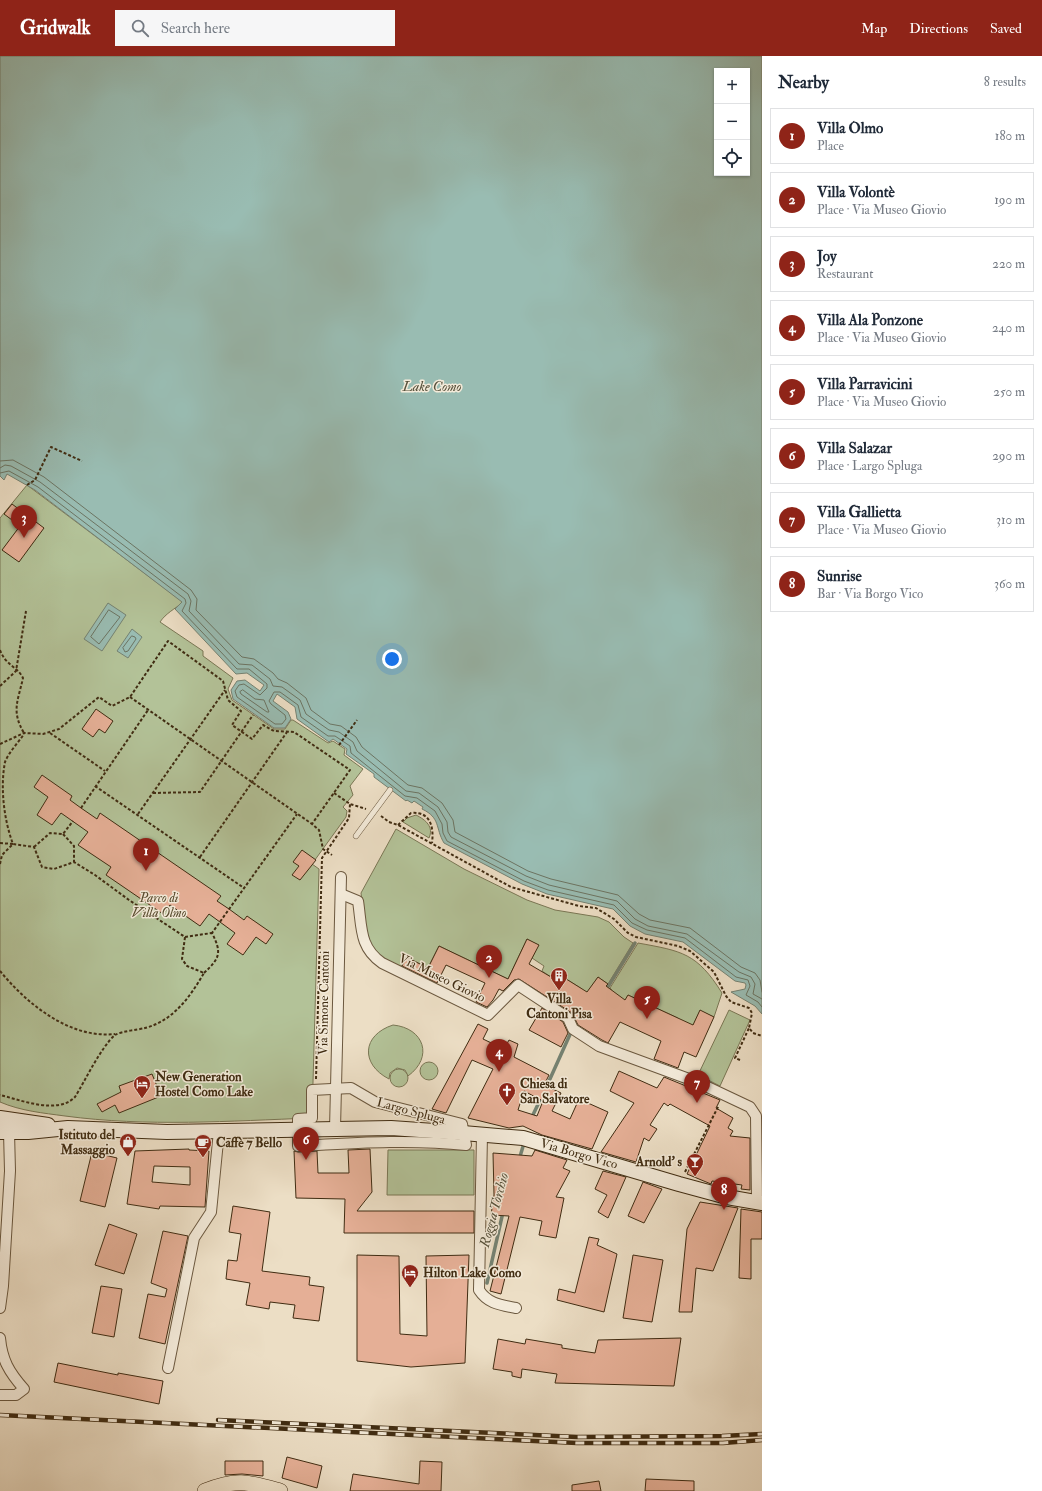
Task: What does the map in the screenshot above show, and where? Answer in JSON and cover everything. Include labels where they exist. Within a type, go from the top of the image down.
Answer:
[{"type":"main road","points":[[0,1118],[70,1130]]},
{"type":"main road","name":"Largo Spluga","points":[[298,1130],[392,1128],[463,1133]]},
{"type":"main road","points":[[5,1132],[70,1130],[298,1130]]},
{"type":"main road","name":"Via Borgo Vico","points":[[463,1133],[523,1138],[727,1197],[760,1202]]},
{"type":"main road","points":[[205,1491],[221,1484],[246,1482],[280,1491]]},
{"type":"street","name":"Via Simone Cantoni","points":[[334,1129],[341,877]]},
{"type":"street","name":"Via Museo Giovio","points":[[340,894],[358,901],[366,946],[370,953],[382,963],[488,1015],[518,985],[568,1018],[573,1029],[599,1046],[697,1082],[750,1107],[756,1116],[760,1202]]},
{"type":"street","name":"Largo Spluga","points":[[298,1130],[298,1146],[368,1142],[433,1142],[466,1145],[462,1124],[375,1102],[351,1088],[316,1090]]},
{"type":"street","points":[[298,1130],[298,1119],[312,1118],[312,1090],[316,1090]]},
{"type":"street","points":[[168,1368],[194,1238],[211,1212],[219,1131]]},
{"type":"street","points":[[0,1308],[3,1286],[10,1172],[5,1132]]},
{"type":"street","points":[[482,1135],[479,1290],[484,1298],[491,1303],[516,1308]]},
{"type":"street","points":[[0,1338],[1,1350],[9,1372],[24,1389],[16,1395],[0,1395]]},
{"type":"lane","points":[[356,836],[390,790]]},
{"type":"path","points":[[27,485],[35,480],[51,447],[82,461]]},
{"type":"path","points":[[0,686],[16,671],[26,611]]},
{"type":"path","points":[[0,744],[24,733],[33,735],[59,729],[99,697],[112,706],[130,697],[168,641],[223,681],[228,700],[241,711],[232,725],[241,732],[252,739],[263,724],[274,731],[294,732],[350,770],[312,824]]},
{"type":"path","points":[[0,650],[8,665],[20,672],[23,678],[16,708],[17,721],[24,733]]},
{"type":"path","points":[[138,814],[225,690]]},
{"type":"path","points":[[130,697],[221,762],[312,824],[319,830],[323,849],[332,854]]},
{"type":"path","points":[[81,808],[148,710]]},
{"type":"path","points":[[153,793],[200,792],[253,715]]},
{"type":"path","points":[[339,745],[357,720]]},
{"type":"path","points":[[50,732],[105,771]]},
{"type":"path","points":[[200,857],[287,732]]},
{"type":"path","points":[[13,844],[6,825],[2,803],[2,782],[5,762],[24,733]]},
{"type":"path","points":[[95,786],[244,888]]},
{"type":"path","points":[[316,1090],[322,858],[349,818],[350,804],[334,793]]},
{"type":"path","points":[[398,825],[411,813],[423,815],[429,819],[433,827],[432,844]]},
{"type":"path","points":[[74,862],[185,937],[212,933],[297,814]]},
{"type":"path","points":[[63,834],[73,821]]},
{"type":"path","points":[[389,822],[398,825],[511,887],[580,906],[596,908],[614,919],[628,933],[636,937],[678,946],[690,951],[714,972],[726,996],[732,1002],[749,1008],[752,1013],[749,1028],[735,1058],[740,1060]]},
{"type":"path","points":[[0,843],[34,847],[50,833],[63,834],[74,846],[74,862]]},
{"type":"path","points":[[0,864],[2,855],[13,844]]},
{"type":"path","points":[[34,847],[42,867],[54,869],[74,862]]},
{"type":"path","points":[[0,971],[34,1005],[57,1020],[82,1032],[102,1036],[116,1034],[157,1025],[171,1016],[196,986],[204,973],[215,962],[219,947],[212,933]]},
{"type":"path","points":[[185,937],[182,959],[187,966],[204,973]]},
{"type":"path","points":[[749,1028],[753,1033],[760,1036]]},
{"type":"path","points":[[0,1095],[47,1106],[69,1102],[75,1097],[107,1044],[116,1034]]},
{"type":"path","points":[[703,1090],[709,1080]]},
{"type":"path","points":[[679,1184],[724,1095]]},
{"type":"green space","name":"Parco di Villa Olmo","points":[[27,485],[183,602],[160,622],[203,651],[203,656],[233,678],[228,689],[232,700],[274,729],[285,729],[291,720],[293,720],[328,743],[333,741],[345,749],[344,755],[363,769],[350,786],[353,795],[343,807],[347,811],[346,817],[312,864],[319,869],[312,1118],[219,1122],[127,1121],[40,1113],[16,1108],[0,1102],[0,518]]},
{"type":"green space","points":[[416,815],[423,819],[430,827],[429,838],[403,822],[407,818]]},
{"type":"green space","points":[[396,829],[464,869],[527,900],[555,910],[598,917],[609,922],[624,937],[633,943],[608,984],[598,977],[584,997],[582,989],[555,972],[551,977],[542,971],[544,966],[532,958],[538,945],[527,939],[508,979],[439,946],[428,968],[406,957],[401,968],[376,955],[367,941],[361,893]]},
{"type":"green space","points":[[638,943],[666,949],[687,956],[705,969],[722,993],[714,1017],[700,1011],[686,1040],[678,1018],[628,995],[622,1007],[606,1003],[612,990],[610,988]]},
{"type":"green space","points":[[729,1010],[750,1020],[720,1086],[698,1075]]},
{"type":"green space","points":[[393,1025],[404,1027],[418,1037],[422,1044],[423,1052],[421,1060],[416,1068],[408,1076],[405,1070],[397,1068],[390,1073],[389,1079],[373,1066],[369,1058],[368,1050],[370,1043],[375,1036]]},
{"type":"green space","points":[[429,1062],[435,1065],[438,1071],[435,1077],[429,1080],[423,1077],[420,1071],[423,1065]]},
{"type":"green space","points":[[399,1069],[405,1072],[408,1078],[405,1084],[399,1087],[393,1084],[390,1078],[393,1072]]},
{"type":"green space","points":[[388,1150],[474,1150],[474,1195],[387,1195]]},
{"type":"water","name":"Lake Como","points":[[0,56],[762,56],[762,1014],[755,1006],[731,992],[745,989],[745,983],[735,981],[683,942],[645,934],[630,926],[613,909],[547,894],[522,884],[444,843],[435,820],[428,812],[422,809],[423,807],[414,801],[412,803],[407,800],[406,801],[374,777],[374,774],[346,754],[347,749],[333,739],[329,742],[297,719],[295,707],[277,694],[273,701],[288,712],[291,719],[285,728],[274,728],[233,699],[231,690],[237,681],[245,680],[260,691],[264,685],[247,673],[236,674],[175,609],[182,602],[35,490],[7,474],[4,480],[0,476]]},
{"type":"water","points":[[108,603],[126,615],[102,651],[84,639]]},
{"type":"water","points":[[132,629],[142,637],[128,658],[117,651]]},
{"type":"building","points":[[12,504],[44,528],[19,562],[2,550],[20,526],[4,514]]},
{"type":"building","points":[[96,709],[113,721],[105,733],[99,729],[93,737],[82,729]]},
{"type":"building","points":[[42,775],[72,796],[70,800],[81,808],[97,819],[100,813],[221,896],[217,901],[244,920],[247,916],[273,934],[266,944],[256,937],[243,955],[227,944],[235,933],[209,914],[200,926],[170,905],[163,914],[106,875],[111,867],[78,845],[88,832],[61,813],[52,825],[37,815],[48,797],[34,787]]},
{"type":"building","points":[[302,850],[316,860],[300,880],[292,875],[299,866],[293,862]]},
{"type":"building","points":[[527,939],[539,945],[529,964],[551,977],[555,972],[587,992],[598,977],[608,984],[606,986],[625,1000],[628,995],[693,1025],[700,1010],[714,1017],[696,1057],[684,1052],[678,1068],[654,1059],[661,1041],[620,1022],[608,1043],[578,1025],[572,1013],[519,979],[514,980],[503,991],[499,989],[487,1007],[476,1002],[485,983],[446,965],[437,983],[402,966],[406,957],[428,968],[439,946],[508,979]]},
{"type":"building","points":[[542,1008],[563,1022],[568,1033],[561,1047],[529,1030]]},
{"type":"building","points":[[478,1024],[488,1029],[483,1039],[504,1049],[509,1040],[518,1044],[514,1057],[549,1075],[544,1085],[561,1093],[552,1111],[570,1119],[579,1099],[608,1112],[592,1149],[542,1135],[523,1126],[509,1128],[468,1118],[493,1069],[472,1060],[446,1113],[432,1109]],"holes":[[[524,1091],[543,1101],[537,1116],[518,1110]]]},
{"type":"building","points":[[619,1071],[657,1088],[664,1077],[720,1100],[716,1108],[733,1118],[728,1128],[733,1131],[730,1136],[750,1138],[750,1190],[741,1189],[742,1185],[712,1181],[711,1184],[687,1174],[710,1126],[670,1104],[668,1106],[664,1103],[650,1125],[657,1129],[649,1141],[644,1138],[636,1162],[601,1152],[634,1103],[610,1091]]},
{"type":"building","points":[[152,1074],[161,1096],[119,1113],[115,1105],[102,1112],[97,1104],[121,1092],[119,1086]]},
{"type":"building","points":[[189,1149],[209,1151],[205,1207],[160,1206],[159,1209],[127,1204],[135,1151]],"holes":[[[154,1166],[190,1167],[190,1185],[152,1182]]]},
{"type":"building","points":[[370,1149],[372,1192],[357,1211],[474,1211],[474,1233],[344,1233],[345,1199],[296,1198],[294,1151],[317,1151],[318,1173],[349,1173],[348,1150]]},
{"type":"building","points":[[535,1150],[567,1160],[563,1168],[570,1171],[556,1197],[564,1198],[556,1238],[539,1235],[542,1221],[520,1217],[501,1294],[490,1291],[509,1216],[491,1215],[494,1195],[493,1153],[532,1156]]},
{"type":"building","points":[[92,1152],[117,1158],[105,1207],[80,1201]]},
{"type":"building","points":[[603,1171],[626,1177],[608,1218],[598,1212],[607,1195],[595,1189]]},
{"type":"building","points":[[643,1182],[662,1189],[644,1223],[628,1216]]},
{"type":"building","points":[[700,1202],[738,1208],[713,1271],[696,1268],[692,1312],[679,1312],[687,1229]]},
{"type":"building","points":[[233,1206],[270,1212],[262,1271],[310,1277],[309,1285],[324,1287],[319,1321],[293,1318],[295,1305],[270,1302],[269,1309],[246,1305],[250,1283],[226,1279],[228,1260],[237,1261],[241,1234],[229,1232]]},
{"type":"building","points":[[741,1209],[762,1212],[762,1239],[751,1239],[751,1279],[739,1278]]},
{"type":"building","points":[[109,1224],[137,1234],[124,1274],[95,1265]]},
{"type":"building","points":[[163,1231],[188,1236],[165,1344],[139,1338],[148,1294],[165,1297],[167,1289],[151,1283]]},
{"type":"building","points":[[589,1237],[599,1239],[597,1245],[617,1254],[604,1312],[557,1300],[559,1289],[575,1293]]},
{"type":"building","points":[[357,1255],[399,1256],[400,1334],[427,1336],[426,1256],[469,1255],[465,1363],[411,1367],[357,1361]]},
{"type":"building","points":[[633,1255],[663,1260],[652,1322],[623,1318]]},
{"type":"building","points":[[101,1286],[122,1289],[114,1337],[92,1333]]},
{"type":"building","points":[[681,1338],[674,1386],[555,1383],[557,1374],[522,1369],[521,1378],[512,1376],[512,1372],[493,1369],[498,1339],[525,1344],[526,1339],[562,1345],[562,1348],[595,1353],[598,1340]]},
{"type":"building","points":[[58,1363],[118,1375],[118,1373],[163,1381],[159,1404],[54,1382]]},
{"type":"building","points":[[287,1457],[322,1466],[317,1488],[282,1478]]},
{"type":"building","points":[[225,1461],[263,1461],[263,1476],[242,1474],[225,1475]]},
{"type":"building","points":[[420,1461],[442,1462],[441,1491],[350,1491],[353,1474],[419,1484]]},
{"type":"building","points":[[646,1479],[694,1481],[694,1491],[645,1491]]},
{"type":"building","points":[[599,1481],[601,1491],[572,1491],[572,1485]]},
{"type":"waterway","name":"Roggia Torchio","points":[[606,990],[635,943]]},
{"type":"waterway","name":"Roggia Torchio","points":[[545,1090],[572,1030]]},
{"type":"waterway","name":"Roggia Torchio","points":[[531,1119],[542,1096]]},
{"type":"waterway","name":"Roggia Torchio","points":[[519,1160],[524,1143]]},
{"type":"waterway","name":"Roggia Torchio","points":[[487,1283],[503,1212]]},
{"type":"railway","points":[[0,1415],[577,1443],[723,1443],[762,1440]]},
{"type":"railway","points":[[218,1420],[577,1437],[722,1436],[762,1434]]},
{"type":"place","name":"Joy","points":[[24,538]]},
{"type":"place","name":"Villa Olmo","points":[[146,871]]},
{"type":"place","name":"Villa Volontè","points":[[489,978]]},
{"type":"place","name":"Villa Cantoni Pisa","points":[[559,991]]},
{"type":"place","name":"Villa Parravicini","points":[[647,1019]]},
{"type":"place","name":"Villa Ala Ponzone","points":[[499,1072]]},
{"type":"place","name":"New Generation Hostel Como Lake","points":[[142,1099]]},
{"type":"place","name":"Villa Gallietta","points":[[697,1103]]},
{"type":"place","name":"Chiesa di San Salvatore","points":[[507,1106]]},
{"type":"place","name":"Istituto del Massaggio","points":[[128,1157]]},
{"type":"place","name":"Caffè 7 Bello","points":[[203,1158]]},
{"type":"place","name":"Villa Salazar","points":[[306,1160]]},
{"type":"place","name":"Arnold' s","points":[[695,1177]]},
{"type":"place","name":"Sunrise","points":[[724,1210]]},
{"type":"place","name":"Hilton Lake Como","points":[[410,1288]]}]
